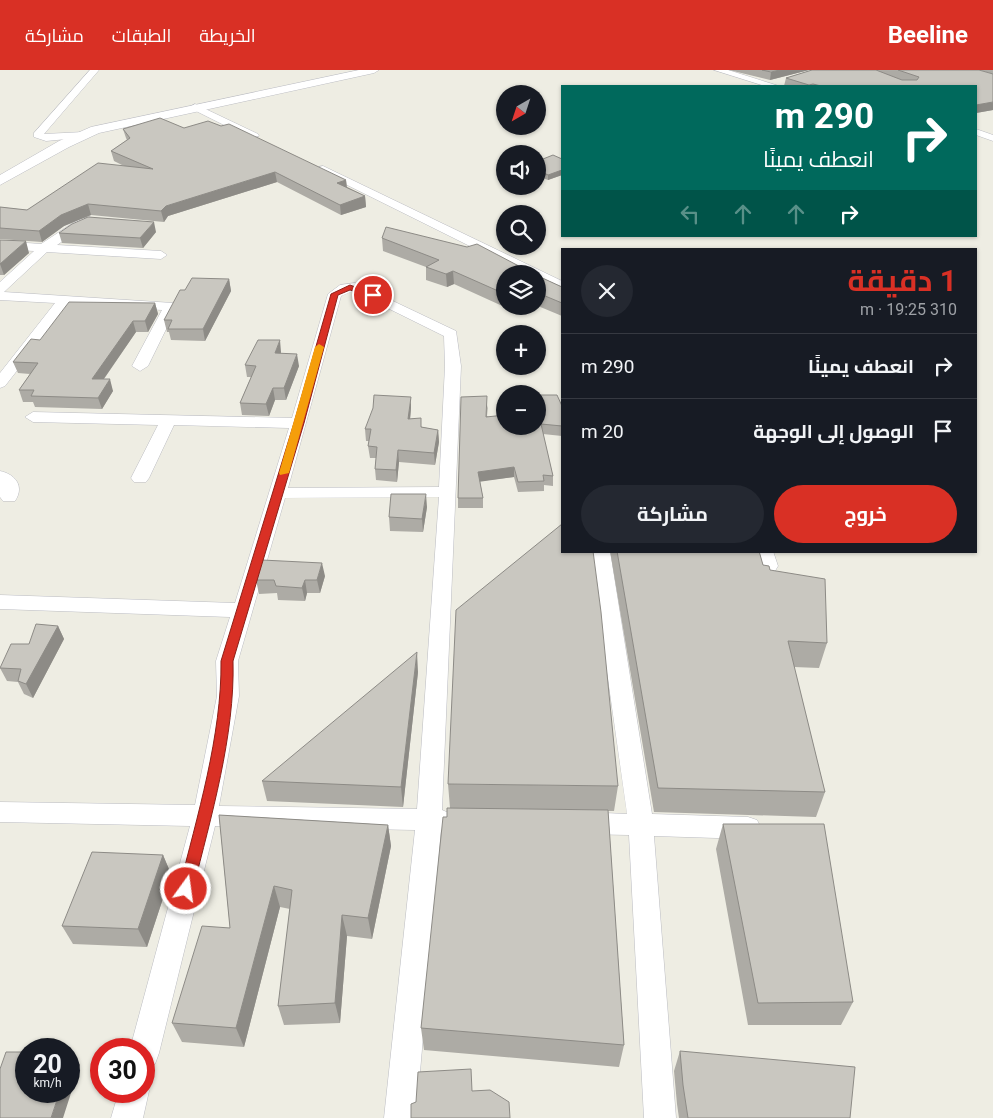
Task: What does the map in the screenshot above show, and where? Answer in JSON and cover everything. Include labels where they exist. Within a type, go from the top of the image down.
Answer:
[{"type":"street","points":[[84,135],[46,138],[38,135],[95,70]]},
{"type":"street","points":[[0,181],[84,135],[105,128],[195,107],[374,70]]},
{"type":"street","points":[[718,70],[775,85]]},
{"type":"street","points":[[195,107],[265,142]]},
{"type":"street","points":[[977,131],[993,125]]},
{"type":"street","points":[[977,131],[993,138]]},
{"type":"street","points":[[309,163],[519,265]]},
{"type":"street","points":[[0,289],[45,247],[83,222],[100,221]]},
{"type":"street","points":[[0,245],[161,255]]},
{"type":"street","points":[[546,278],[561,286]]},
{"type":"street","points":[[148,1038],[205,816],[228,696],[227,661],[299,423],[335,294],[345,288],[355,287],[441,326],[451,334],[453,366],[448,492],[429,820],[400,1118]]},
{"type":"street","points":[[0,296],[168,306],[169,308],[140,366]]},
{"type":"street","points":[[0,383],[65,300]]},
{"type":"street","points":[[33,417],[299,423]]},
{"type":"street","points":[[140,478],[168,419]]},
{"type":"street","points":[[0,476],[10,482],[9,497]]},
{"type":"street","points":[[278,493],[448,492]]},
{"type":"street","points":[[600,553],[641,824],[660,1118]]},
{"type":"street","points":[[0,602],[242,610]]},
{"type":"street","points":[[0,812],[468,820]]},
{"type":"street","points":[[554,822],[768,829]]},
{"type":"street","points":[[127,1118],[131,1103]]},
{"type":"building","points":[[762,70],[780,70],[771,72]]},
{"type":"building","points":[[812,70],[876,70],[902,80],[917,80],[919,77],[898,70],[979,70],[993,74],[993,102],[977,105],[977,85],[809,85],[786,78]]},
{"type":"building","points":[[160,118],[184,128],[208,121],[221,126],[229,124],[346,180],[337,183],[365,196],[340,205],[275,172],[166,206],[161,211],[88,204],[61,215],[39,231],[0,228],[0,207],[27,210],[98,163],[153,169],[111,151],[130,138],[123,129]]},
{"type":"building","points":[[553,155],[561,159],[561,170],[546,174],[546,158]]},
{"type":"building","points":[[88,217],[154,222],[140,238],[59,233],[72,224]]},
{"type":"building","points":[[386,227],[467,247],[477,244],[517,265],[496,265],[496,290],[453,271],[446,274],[426,267],[439,260],[382,238]]},
{"type":"building","points":[[0,240],[26,241],[0,264]]},
{"type":"building","points":[[192,278],[229,279],[203,329],[168,329],[172,320],[164,320],[180,290],[185,290]]},
{"type":"building","points":[[546,280],[561,287],[561,303],[546,296]]},
{"type":"building","points":[[69,302],[155,303],[145,321],[133,321],[92,379],[110,379],[98,398],[31,396],[34,390],[19,390],[38,363],[13,362],[31,339],[40,340]]},
{"type":"building","points":[[258,340],[280,340],[275,353],[297,354],[284,388],[273,388],[266,404],[240,403],[256,366],[245,365]]},
{"type":"building","points":[[374,395],[411,397],[408,419],[421,418],[421,427],[438,430],[434,453],[398,450],[396,470],[375,469],[377,447],[368,446],[371,429],[365,429],[373,408]]},
{"type":"building","points":[[546,395],[557,395],[561,404],[561,426],[546,424]]},
{"type":"building","points":[[487,396],[486,417],[496,416],[496,435],[544,435],[553,476],[543,475],[544,481],[518,482],[514,467],[478,472],[483,498],[458,498],[461,397]]},
{"type":"building","points":[[391,494],[426,494],[422,519],[389,517]]},
{"type":"building","points":[[561,525],[561,553],[593,553],[618,786],[448,784],[456,610]]},
{"type":"building","points":[[617,553],[760,553],[763,565],[769,566],[770,570],[825,579],[827,643],[788,641],[825,792],[658,788]]},
{"type":"building","points":[[262,560],[322,563],[317,580],[305,580],[302,588],[276,586],[274,580],[256,580]]},
{"type":"building","points":[[36,624],[58,626],[26,684],[18,681],[21,669],[0,668],[11,644],[29,644]]},
{"type":"building","points":[[417,652],[401,787],[262,781]]},
{"type":"building","points":[[447,808],[608,810],[624,1045],[421,1028],[443,817],[447,817]]},
{"type":"building","points":[[219,815],[388,825],[368,918],[342,915],[335,1003],[278,1006],[292,890],[274,886],[236,1028],[172,1023],[202,926],[230,928]]},
{"type":"building","points":[[723,824],[824,824],[853,1002],[758,1003]]},
{"type":"building","points":[[92,852],[163,855],[138,929],[62,926]]},
{"type":"building","points":[[680,1051],[855,1067],[850,1118],[688,1118]]},
{"type":"building","points":[[6,1052],[15,1052],[15,1103],[56,1103],[51,1118],[0,1118],[0,1069]]},
{"type":"building","points":[[471,1069],[472,1091],[490,1090],[509,1102],[510,1118],[411,1118],[411,1104],[416,1102],[418,1072]]},
{"type":"slow traffic","points":[[284,473],[319,347]]},
{"type":"route","points":[[186,889],[205,816],[228,696],[227,661],[299,423],[335,294],[345,288],[355,287],[373,295]]}]
